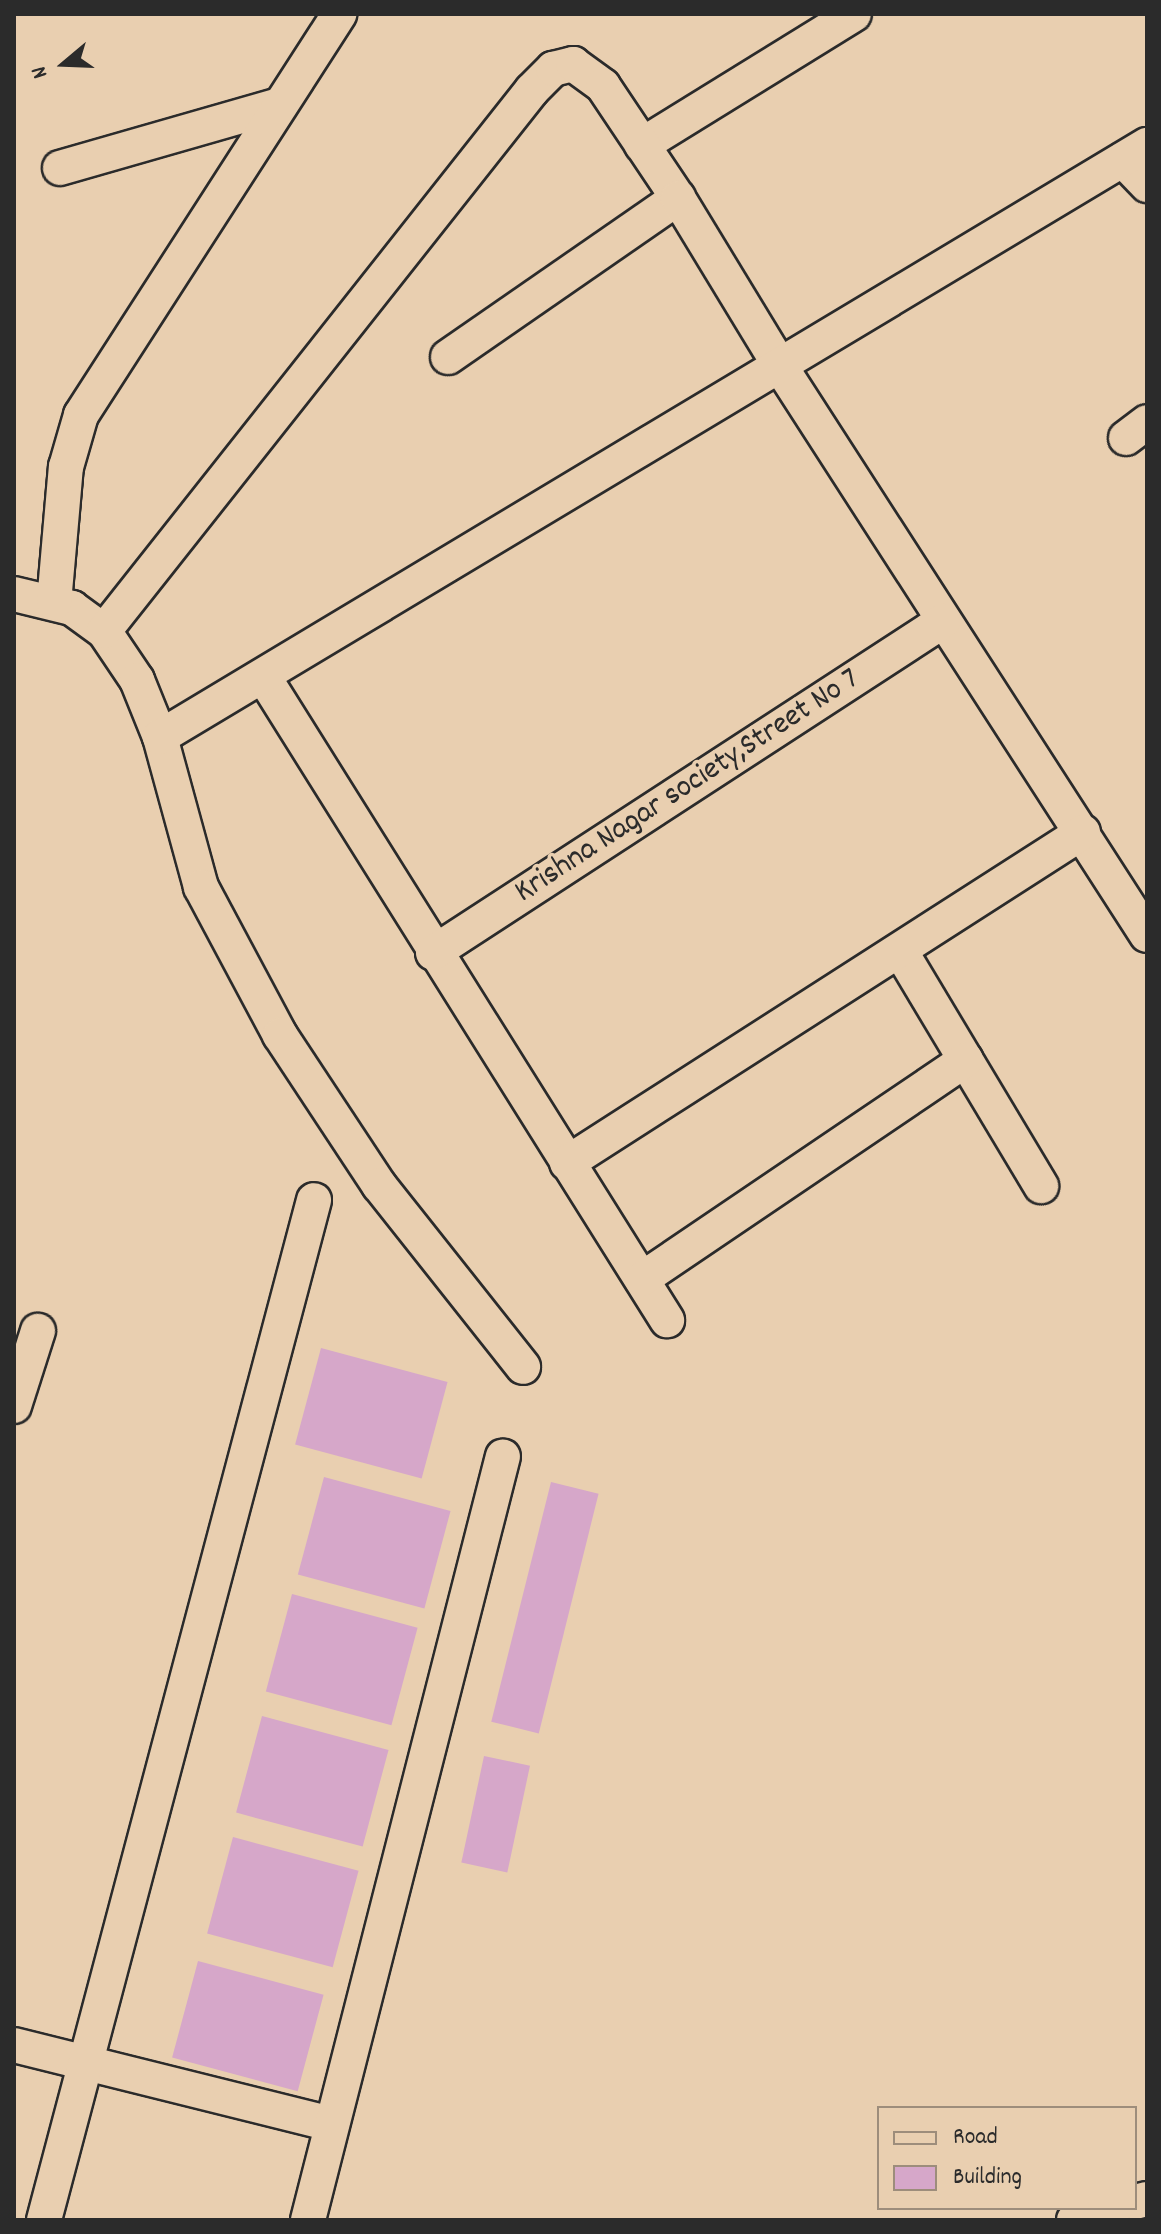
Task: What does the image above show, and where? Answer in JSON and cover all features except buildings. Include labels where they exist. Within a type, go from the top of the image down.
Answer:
[{"type":"street","points":[[54,603],[66,467],[81,415],[339,14]]},
{"type":"street","points":[[642,145],[854,14]]},
{"type":"street","points":[[104,631],[553,69],[573,64],[585,69],[678,198],[780,366],[1147,935]]},
{"type":"street","points":[[60,168],[280,105]]},
{"type":"street","points":[[160,737],[265,679],[1135,152],[1147,185]]},
{"type":"street","points":[[448,357],[678,198]]},
{"type":"street","points":[[14,594],[72,608],[104,631],[137,680],[160,737],[201,887],[280,1035],[379,1185],[523,1367]]},
{"type":"street","name":"Krishna Nagar society,Street No 7","points":[[433,953],[943,621]]},
{"type":"street","points":[[265,679],[433,953],[667,1320]]},
{"type":"street","points":[[567,1163],[901,952],[1083,832]]},
{"type":"street","points":[[901,952],[1041,1186]]},
{"type":"street","points":[[642,1279],[966,1060]]},
{"type":"street","points":[[44,2220],[314,1200]]},
{"type":"street","points":[[14,1406],[38,1331]]},
{"type":"street","points":[[308,2220],[503,1456]]},
{"type":"street","points":[[14,2045],[331,2124]]},
{"type":"street","points":[[1074,2220],[1108,2210]]}]
